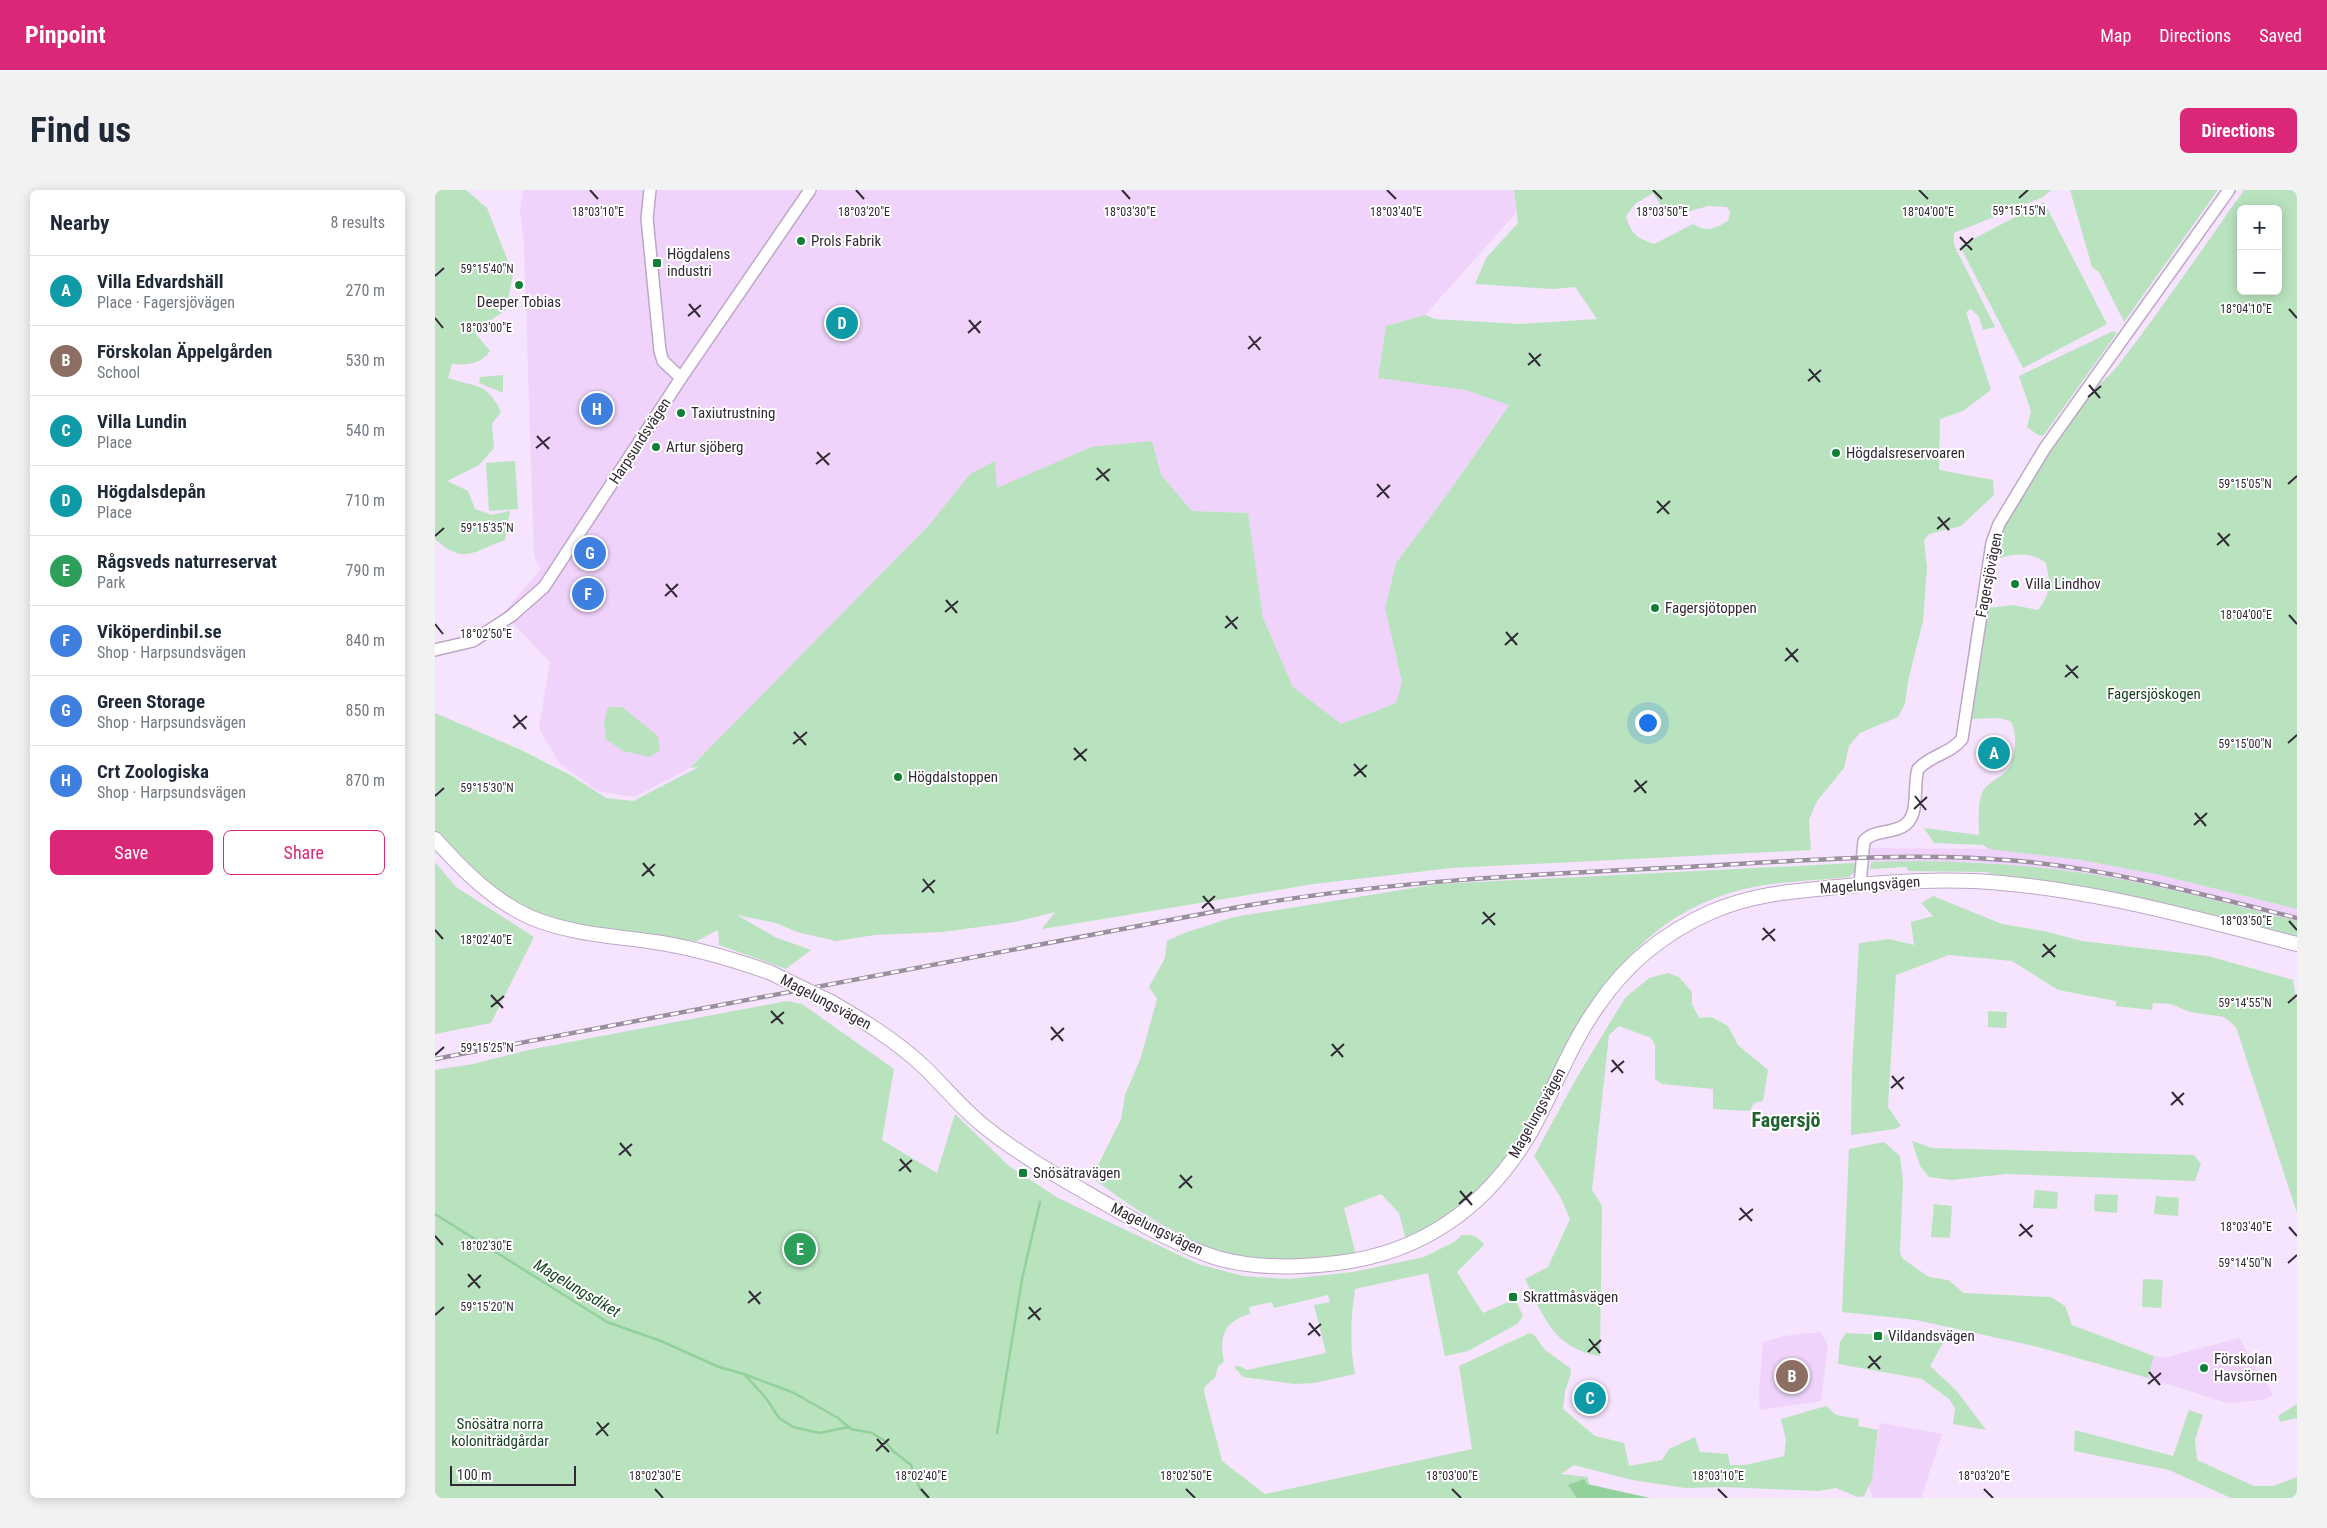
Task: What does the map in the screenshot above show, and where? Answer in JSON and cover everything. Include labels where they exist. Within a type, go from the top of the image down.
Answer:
[{"type":"main road","name":"Magelungsvägen","points":[[435,839],[474,879],[493,895],[531,917],[569,929],[691,948],[723,956],[769,972],[831,1002],[895,1042],[923,1066],[969,1114],[1009,1146],[1037,1165],[1159,1233],[1200,1252],[1238,1262],[1270,1266],[1322,1265],[1352,1261],[1407,1246],[1440,1228],[1470,1208],[1497,1180],[1519,1151],[1586,1023],[1601,1000],[1636,960],[1657,943],[1710,913],[1744,899],[1774,893],[1860,885],[1928,880],[1972,881],[2081,893],[2185,915],[2297,944]]},
{"type":"street","points":[[650,190],[647,218],[660,351],[663,361],[681,378]]},
{"type":"street","name":"Harpsundsvägen","points":[[435,650],[473,641],[511,616],[544,587],[681,378],[810,190]]},
{"type":"street","name":"Fagersjövägen","points":[[1860,885],[1864,841],[1874,834],[1897,830],[1903,826],[1913,813],[1918,769],[1929,759],[1951,749],[1962,739],[1992,543],[2008,507],[2045,448],[2229,190]]},
{"type":"shaded area","points":[[523,190],[1514,190],[1516,213],[1425,315],[1386,326],[1378,378],[1465,390],[1509,404],[1454,485],[1396,563],[1385,608],[1402,682],[1396,703],[1340,724],[1293,687],[1263,618],[1248,513],[1192,511],[1161,475],[1091,447],[996,489],[970,474],[930,524],[690,768],[635,797],[598,791],[560,764],[539,728],[550,662],[503,613],[541,569],[534,557],[524,243],[520,211]]},
{"type":"shaded area","points":[[1871,848],[1989,849],[2081,860],[2160,875],[2297,909],[2297,921],[2178,892],[2075,872],[1976,862],[1871,862]]},
{"type":"shaded area","points":[[1820,1332],[1828,1345],[1821,1401],[1760,1410],[1759,1392],[1763,1342],[1784,1336]]},
{"type":"shaded area","name":"Förskolan Havsörnen","points":[[2239,1338],[2273,1395],[2263,1400],[2228,1403],[2148,1378],[2154,1356],[2164,1358]]},
{"type":"shaded area","points":[[1880,1423],[1942,1434],[1921,1498],[1873,1498],[1869,1486],[1872,1480]]},
{"type":"shaded area","points":[[1584,1479],[1587,1484],[1650,1498],[1577,1498],[1568,1485]]},
{"type":"green space","points":[[435,190],[466,190],[487,208],[513,274],[506,310],[491,320],[476,323],[475,333],[490,351],[478,362],[452,364],[448,378],[485,390],[496,402],[501,412],[492,424],[494,448],[479,465],[447,481],[468,491],[475,509],[492,515],[510,511],[505,540],[469,554],[454,552],[435,539]]},
{"type":"green space","points":[[1514,190],[2051,190],[2043,197],[1954,233],[1954,245],[1995,327],[1983,330],[1979,317],[1971,309],[1966,312],[1991,390],[1963,411],[1940,419],[1939,470],[1993,480],[1994,495],[1961,526],[1929,534],[1924,540],[1927,568],[1923,621],[1908,681],[1905,704],[1898,717],[1860,733],[1849,746],[1844,768],[1817,801],[1809,820],[1811,850],[1452,868],[1314,884],[1042,929],[1055,912],[1015,922],[943,932],[875,935],[836,941],[797,932],[776,923],[737,915],[775,937],[811,950],[786,969],[719,945],[718,930],[697,941],[580,928],[544,918],[511,901],[455,855],[435,835],[435,713],[521,750],[572,776],[606,798],[633,801],[699,767],[690,768],[930,524],[970,474],[995,461],[997,488],[1091,447],[1152,441],[1161,475],[1192,511],[1248,513],[1263,618],[1293,687],[1341,724],[1396,703],[1402,682],[1385,608],[1396,563],[1454,485],[1509,405],[1465,390],[1378,378],[1386,326],[1425,315],[1435,319],[1519,324],[1597,319],[1575,287],[1553,289],[1475,284],[1486,258],[1518,223]],"holes":[[[1653,193],[1660,204],[1677,215],[1708,206],[1727,207],[1730,212],[1728,221],[1719,226],[1707,229],[1693,224],[1654,244],[1643,240],[1635,234],[1626,216],[1635,204]]]},
{"type":"green space","points":[[2070,190],[2218,190],[2124,322],[2099,272],[2092,267]]},
{"type":"green space","name":"Fagersjöskogen","points":[[2244,190],[2297,190],[2297,909],[2160,875],[2081,860],[1989,849],[1983,845],[1934,843],[1924,828],[1979,835],[1980,799],[1984,789],[2008,769],[2013,758],[2015,745],[2013,726],[2010,721],[1999,718],[1972,719],[1988,608],[2013,605],[2038,610],[2048,593],[2049,587],[2045,562],[2039,559],[2020,555],[1994,560],[1999,542],[2019,500],[2047,455],[2090,394],[2120,363]]},
{"type":"green space","points":[[2044,202],[2107,324],[2023,368],[1960,246]]},
{"type":"green space","points":[[2113,331],[2117,333],[2043,436],[2038,435],[2027,427],[2031,411],[2019,376]]},
{"type":"green space","points":[[503,375],[503,393],[479,383],[480,377]]},
{"type":"green space","points":[[515,461],[518,509],[489,511],[486,463]]},
{"type":"green space","points":[[608,707],[622,707],[658,736],[660,750],[650,757],[623,751],[606,739],[604,722]]},
{"type":"green space","points":[[1916,861],[2035,867],[2131,881],[2297,921],[2297,937],[2176,908],[2044,881],[1996,876],[1986,872],[1908,871],[1907,867],[1870,869],[1871,862]]},
{"type":"green space","points":[[435,862],[456,887],[534,937],[491,1023],[435,1034]]},
{"type":"green space","points":[[1855,863],[1855,872],[1849,877],[1753,887],[1703,903],[1671,921],[1644,942],[1620,967],[1599,995],[1562,1057],[1512,1150],[1490,1178],[1451,1212],[1406,1240],[1399,1213],[1381,1194],[1344,1208],[1356,1255],[1287,1261],[1246,1258],[1207,1246],[1165,1226],[1125,1202],[1092,1177],[1121,1119],[1125,1095],[1141,1057],[1157,999],[1149,987],[1165,958],[1167,941],[1187,932],[1234,917],[1438,884]]},
{"type":"green space","points":[[1933,896],[2002,924],[2048,932],[2082,941],[2208,956],[2293,980],[2297,1002],[2297,1213],[2236,1027],[2224,1017],[2190,1012],[2171,1004],[2153,1003],[2152,1010],[2116,1006],[2116,1001],[2058,990],[2012,961],[1949,955],[1896,975],[1888,1107],[1901,1126],[1895,1129],[1851,1135],[1852,1070],[1859,943],[1889,939],[1914,945],[1911,922],[1933,916],[1921,903]]},
{"type":"green space","points":[[1668,973],[1679,977],[1692,992],[1692,1004],[1699,1018],[1711,1017],[1728,1026],[1738,1045],[1768,1070],[1763,1101],[1754,1103],[1750,1111],[1713,1109],[1713,1089],[1662,1084],[1655,1079],[1655,1045],[1651,1038],[1619,1026],[1609,1035],[1592,1190],[1602,1206],[1600,1356],[1571,1346],[1552,1329],[1525,1279],[1548,1267],[1570,1219],[1560,1196],[1534,1156],[1576,1079],[1625,998],[1649,978]]},
{"type":"green space","name":"Snösätra norra koloniträdgårdar","points":[[787,1001],[802,1004],[894,1069],[882,1140],[937,1173],[955,1114],[1009,1166],[1058,1198],[1198,1264],[1243,1276],[1289,1279],[1353,1272],[1424,1257],[1456,1241],[1461,1235],[1477,1237],[1479,1239],[1484,1245],[1457,1272],[1483,1313],[1515,1299],[1523,1316],[1517,1324],[1468,1351],[1445,1356],[1428,1273],[1355,1289],[1351,1332],[1355,1374],[1314,1383],[1295,1384],[1243,1377],[1234,1367],[1239,1366],[1247,1370],[1326,1353],[1314,1305],[1330,1302],[1328,1295],[1274,1308],[1272,1302],[1249,1307],[1250,1314],[1234,1321],[1229,1326],[1225,1332],[1222,1345],[1224,1362],[1218,1366],[1215,1378],[1205,1386],[1204,1392],[1222,1461],[1265,1494],[1472,1449],[1459,1366],[1530,1333],[1535,1336],[1545,1350],[1570,1368],[1571,1373],[1565,1392],[1563,1409],[1595,1436],[1624,1443],[1629,1466],[1662,1460],[1669,1449],[1695,1437],[1700,1452],[1728,1454],[1730,1465],[1745,1465],[1784,1456],[1786,1440],[1781,1419],[1826,1406],[1836,1415],[1859,1419],[1858,1426],[1878,1430],[1872,1480],[1864,1496],[1858,1497],[1836,1488],[1818,1491],[1722,1487],[1685,1488],[1632,1480],[1574,1465],[1561,1474],[1588,1477],[1591,1498],[435,1498],[435,1070],[473,1064],[533,1049]]},
{"type":"green space","points":[[1988,1011],[2007,1012],[2006,1028],[1988,1027]]},
{"type":"green space","points":[[1912,1141],[1932,1148],[2194,1155],[2201,1164],[2195,1181],[2007,1174],[1951,1180],[1929,1177],[1920,1166]]},
{"type":"green space","points":[[1884,1142],[1900,1156],[1903,1182],[1900,1253],[1903,1259],[1929,1277],[1948,1280],[1964,1293],[2051,1297],[2065,1306],[2072,1325],[2154,1356],[2148,1378],[2038,1347],[1916,1320],[1842,1312],[1849,1149]]},
{"type":"green space","points":[[2035,1190],[2058,1192],[2057,1209],[2033,1208]]},
{"type":"green space","points":[[2095,1194],[2118,1195],[2117,1213],[2094,1211]]},
{"type":"green space","points":[[2156,1196],[2179,1198],[2178,1216],[2154,1214]]},
{"type":"green space","points":[[1934,1204],[1952,1206],[1950,1238],[1931,1237]]},
{"type":"green space","points":[[2143,1279],[2163,1280],[2161,1308],[2142,1307]]},
{"type":"green space","points":[[1846,1333],[1908,1336],[1943,1343],[1930,1366],[1956,1390],[1986,1430],[1953,1424],[1955,1408],[1949,1399],[1922,1379],[1838,1364],[1840,1342]]},
{"type":"green space","points":[[2297,1404],[2297,1418],[2280,1422],[2278,1416]]},
{"type":"green space","points":[[2189,1410],[2203,1415],[2195,1440],[2197,1460],[2254,1486],[2273,1486],[2297,1477],[2297,1498],[2231,1498],[2169,1470],[2074,1451],[2075,1430],[2173,1456]]},
{"type":"waterway","points":[[997,1433],[1022,1279],[1040,1202]]},
{"type":"waterway","name":"Magelungsdiket","points":[[435,1214],[607,1322],[661,1341],[719,1367],[744,1374],[794,1393],[838,1418],[851,1429],[872,1433],[885,1441],[893,1451],[911,1465],[920,1489],[928,1498]]},
{"type":"waterway","name":"Magelungsdiket","points":[[745,1375],[766,1398],[779,1418],[793,1427],[819,1433],[849,1427]]},
{"type":"railway","points":[[435,1059],[1239,907],[1350,891],[1462,880],[1853,858],[1977,858],[2090,870],[2194,892],[2297,918]]},
{"type":"place","name":"Prols Fabrik","points":[[801,241]]},
{"type":"place","name":"Högdalens industri","points":[[657,263]]},
{"type":"place","name":"Deeper Tobias","points":[[519,285]]},
{"type":"place","name":"Högdalsdepån","points":[[842,323]]},
{"type":"place","name":"Crt Zoologiska","points":[[597,409]]},
{"type":"place","name":"Taxiutrustning","points":[[681,413]]},
{"type":"place","name":"Artur sjöberg","points":[[656,447]]},
{"type":"place","name":"Högdalsreservoaren","points":[[1836,453]]},
{"type":"place","name":"Green Storage","points":[[590,553]]},
{"type":"place","name":"Villa Lindhov","points":[[2015,584]]},
{"type":"place","name":"Viköperdinbil.se","points":[[588,594]]},
{"type":"place","name":"Fagersjötoppen","points":[[1655,608]]},
{"type":"place","name":"Villa Edvardshäll","points":[[1994,753]]},
{"type":"place","name":"Högdalstoppen","points":[[898,777]]},
{"type":"place","name":"Snösätravägen","points":[[1023,1173]]},
{"type":"place","name":"Rågsveds naturreservat","points":[[800,1249]]},
{"type":"place","name":"Skrattmåsvägen","points":[[1513,1297]]},
{"type":"place","name":"Vildandsvägen","points":[[1878,1336]]},
{"type":"place","name":"Förskolan Havsörnen","points":[[2204,1368]]},
{"type":"place","name":"Förskolan Äppelgården","points":[[1792,1376]]},
{"type":"place","name":"Villa Lundin","points":[[1590,1398]]},
{"type":"district","name":"Fagersjö","points":[[1786,1120]]}]
